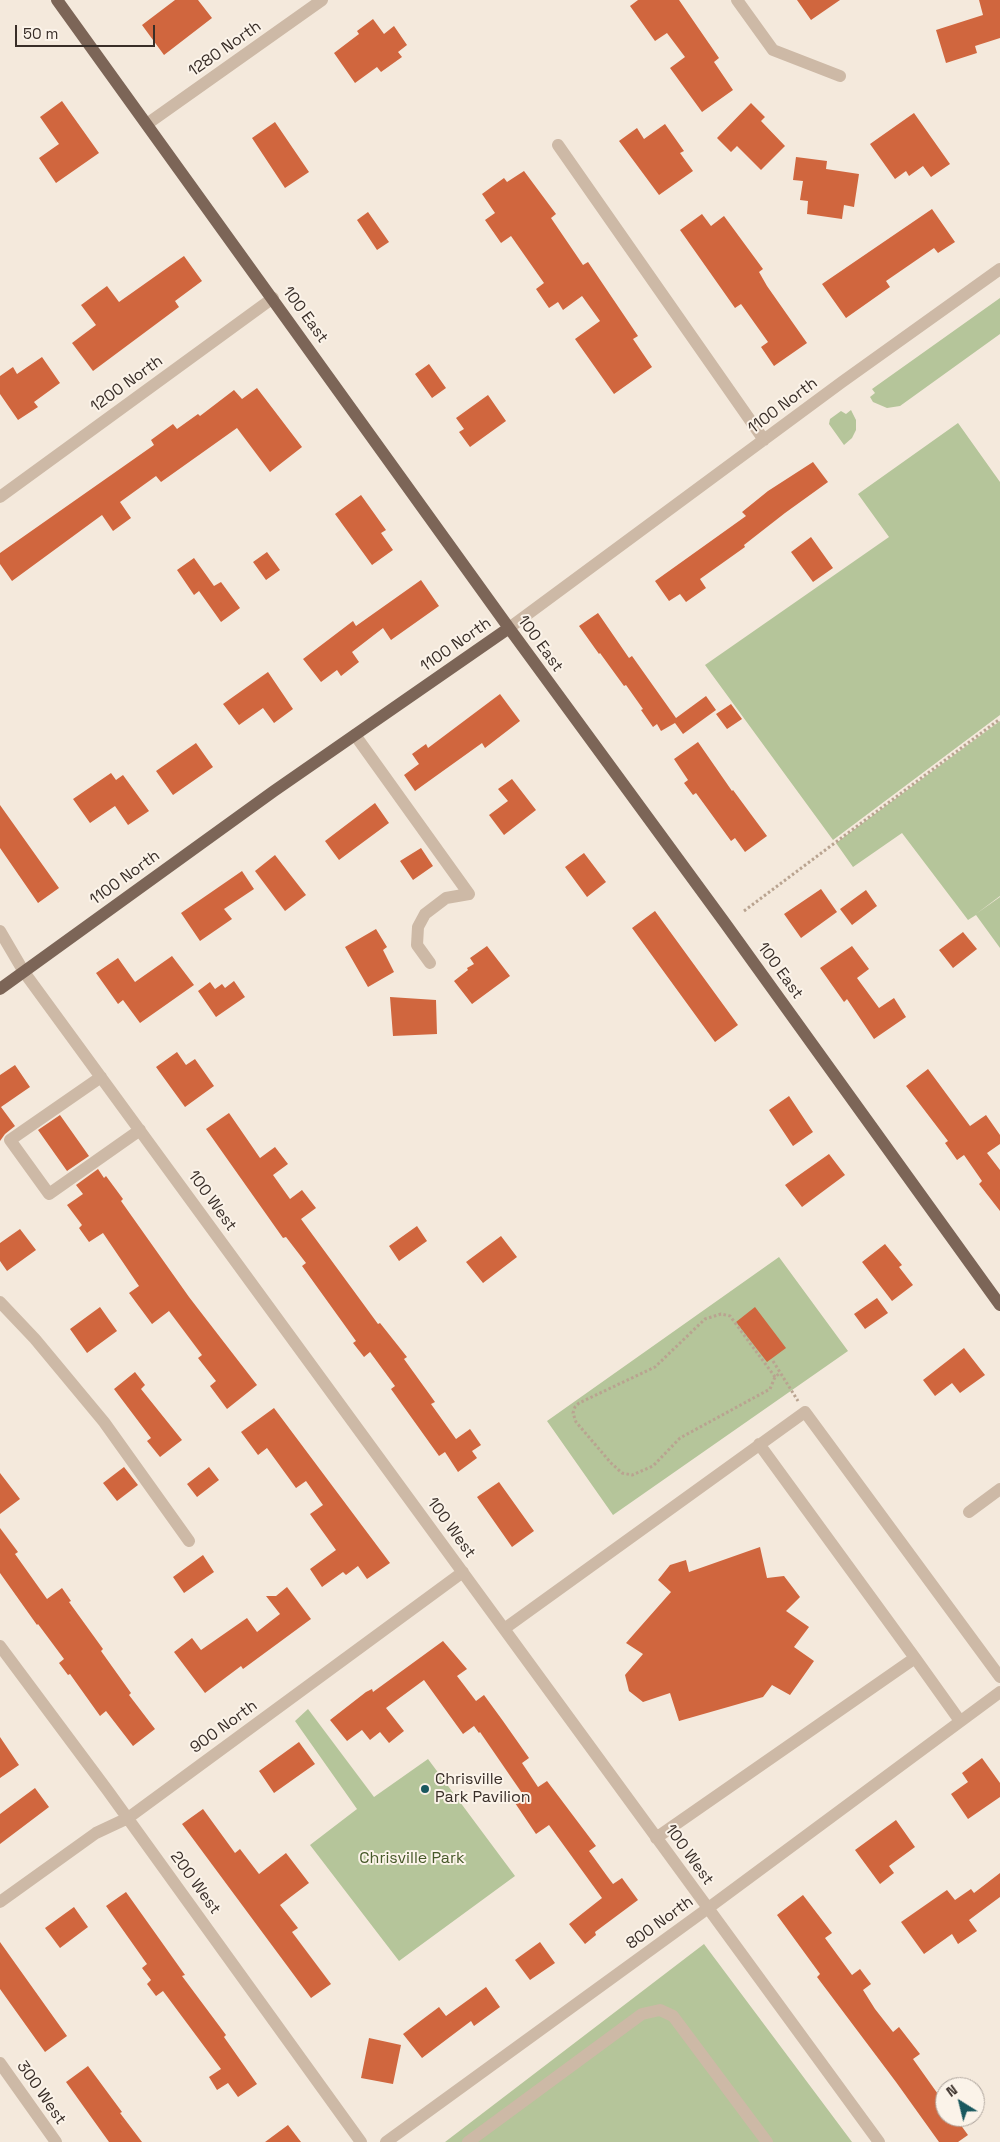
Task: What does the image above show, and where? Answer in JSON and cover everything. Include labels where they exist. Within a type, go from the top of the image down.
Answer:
[{"type":"main road","name":"100 East","points":[[58,0],[509,628],[725,923],[1000,1305]]},
{"type":"main road","name":"1100 North","points":[[0,989],[274,791],[509,628]]},
{"type":"street","name":"1280 North","points":[[147,124],[322,0]]},
{"type":"street","points":[[737,0],[772,50],[840,76]]},
{"type":"street","points":[[558,145],[764,440]]},
{"type":"street","name":"1100 North","points":[[509,628],[1000,269]]},
{"type":"street","name":"1200 North","points":[[0,497],[273,298]]},
{"type":"street","points":[[355,734],[469,894],[446,898],[425,914],[418,927],[417,945],[430,963]]},
{"type":"street","name":"100 West","points":[[0,930],[24,972],[879,2142]]},
{"type":"street","points":[[101,1077],[10,1140],[49,1194],[140,1130]]},
{"type":"street","points":[[0,1302],[104,1422],[189,1540]]},
{"type":"street","points":[[504,1629],[805,1412],[1000,1677]]},
{"type":"street","points":[[759,1444],[960,1721]]},
{"type":"street","points":[[969,1512],[1000,1489]]},
{"type":"street","name":"900 North","points":[[0,1902],[96,1833],[128,1818],[463,1572]]},
{"type":"street","name":"200 West","points":[[0,1646],[128,1818],[360,2142]]},
{"type":"street","points":[[656,1838],[915,1658]]},
{"type":"street","name":"800 North","points":[[386,2142],[708,1909],[1000,1692]]},
{"type":"street","points":[[468,2142],[642,2014],[660,2010],[673,2016],[767,2142]]},
{"type":"street","name":"300 West","points":[[0,2063],[56,2142]]},
{"type":"path","points":[[744,911],[1000,719]]},
{"type":"path","points":[[775,1377],[730,1316],[721,1314],[706,1319],[655,1367],[579,1403],[575,1406],[573,1413],[576,1422],[611,1464],[622,1473],[632,1475],[653,1466],[680,1438],[770,1389],[775,1377],[780,1373]]},
{"type":"path","points":[[774,1361],[805,1412]]},
{"type":"green space","points":[[1000,298],[1000,334],[900,406],[887,408],[873,402],[870,397],[875,393],[872,389]]},
{"type":"green space","points":[[851,410],[856,420],[856,430],[852,438],[844,445],[829,424],[830,419],[841,411],[846,414]]},
{"type":"green space","points":[[958,423],[1000,482],[1000,715],[833,840],[705,665],[889,537],[858,494]]},
{"type":"green space","points":[[1000,721],[1000,896],[976,914],[1000,897],[1000,948],[976,915],[968,920],[902,833],[853,867],[836,843]]},
{"type":"green space","points":[[779,1257],[848,1351],[613,1515],[547,1421]]},
{"type":"green space","name":"Chrisville Park","points":[[308,1709],[374,1797],[428,1759],[515,1876],[399,1961],[310,1845],[357,1809],[295,1721]]},
{"type":"green space","points":[[704,1944],[852,2142],[445,2142]]},
{"type":"building","points":[[175,0],[198,0],[212,18],[164,55],[142,25]]},
{"type":"building","points":[[638,0],[679,0],[719,58],[714,62],[733,90],[702,112],[670,68],[685,57],[667,33],[655,41],[630,6]]},
{"type":"building","points":[[797,0],[840,0],[811,20]]},
{"type":"building","points":[[979,0],[1000,0],[1000,38],[975,46],[977,53],[946,63],[936,30],[983,15]]},
{"type":"building","points":[[373,19],[384,34],[394,26],[407,45],[398,52],[402,57],[381,72],[377,67],[355,83],[334,53],[359,34],[357,31]]},
{"type":"building","points":[[62,101],[99,153],[56,183],[39,158],[59,144],[40,117]]},
{"type":"building","points":[[751,103],[765,117],[761,121],[785,146],[761,170],[737,146],[731,152],[717,138]]},
{"type":"building","points":[[914,113],[950,164],[931,177],[923,166],[909,176],[906,171],[895,179],[870,144]]},
{"type":"building","points":[[275,122],[309,172],[285,188],[252,138]]},
{"type":"building","points":[[665,124],[684,151],[680,153],[693,171],[659,195],[619,141],[637,128],[644,139]]},
{"type":"building","points":[[796,157],[827,161],[826,169],[859,174],[854,207],[844,205],[842,219],[807,214],[808,201],[800,200],[803,181],[793,180]]},
{"type":"building","points":[[524,171],[556,214],[551,218],[583,265],[588,262],[638,336],[633,339],[652,367],[614,394],[575,339],[600,321],[582,296],[563,310],[558,302],[549,308],[536,289],[544,283],[511,236],[501,243],[485,220],[495,213],[482,194],[504,178],[507,182]]},
{"type":"building","points":[[932,209],[955,242],[938,253],[934,248],[886,281],[890,287],[846,318],[822,284]]},
{"type":"building","points":[[368,212],[389,242],[377,250],[357,220]]},
{"type":"building","points":[[702,214],[711,226],[724,216],[763,269],[759,272],[767,286],[807,343],[774,366],[761,347],[768,342],[741,304],[735,308],[680,230]]},
{"type":"building","points":[[184,256],[202,281],[175,301],[179,307],[93,371],[72,343],[96,325],[81,305],[107,286],[119,302]]},
{"type":"building","points":[[42,357],[60,383],[34,402],[38,407],[18,420],[0,394],[0,376],[13,367],[17,374]]},
{"type":"building","points":[[429,364],[446,388],[432,398],[415,374]]},
{"type":"building","points":[[257,388],[302,447],[270,472],[237,428],[161,482],[156,476],[120,502],[131,518],[113,531],[102,515],[12,581],[0,564],[0,553],[154,445],[151,440],[173,424],[177,429],[198,414],[200,416],[234,390],[242,399]]},
{"type":"building","points":[[488,395],[506,421],[470,447],[459,432],[464,429],[456,418]]},
{"type":"building","points":[[813,462],[828,482],[744,545],[745,547],[700,579],[706,588],[686,602],[680,594],[669,601],[655,581],[746,516],[742,512],[768,491]]},
{"type":"building","points":[[361,495],[386,530],[381,533],[393,550],[372,565],[335,514]]},
{"type":"building","points":[[811,537],[833,568],[813,582],[791,552]]},
{"type":"building","points":[[267,552],[280,570],[266,580],[253,562]]},
{"type":"building","points":[[194,558],[214,586],[221,582],[240,608],[221,622],[199,591],[194,595],[177,570]]},
{"type":"building","points":[[421,580],[439,606],[391,640],[383,628],[352,652],[359,662],[341,676],[337,670],[321,682],[303,659],[353,621],[356,626]]},
{"type":"building","points":[[598,613],[629,658],[632,656],[676,718],[706,696],[716,710],[683,734],[675,723],[661,731],[657,724],[653,727],[626,685],[624,686],[579,626]]},
{"type":"building","points":[[268,672],[293,709],[274,723],[263,708],[239,725],[223,704]]},
{"type":"building","points":[[500,694],[520,721],[485,748],[482,743],[415,791],[404,775],[419,764],[412,754],[426,744],[428,748]]},
{"type":"building","points":[[731,704],[742,719],[727,729],[716,714]]},
{"type":"building","points":[[698,742],[732,791],[767,836],[745,852],[735,838],[731,841],[696,793],[693,795],[684,783],[688,780],[674,759]]},
{"type":"building","points":[[196,743],[213,767],[173,795],[156,771]]},
{"type":"building","points":[[111,773],[116,780],[123,775],[149,811],[128,825],[115,806],[90,823],[73,799]]},
{"type":"building","points":[[512,779],[536,810],[504,835],[489,815],[508,801],[498,789]]},
{"type":"building","points":[[375,803],[389,823],[339,860],[325,841]]},
{"type":"building","points":[[0,805],[59,888],[38,903],[0,848]]},
{"type":"building","points":[[421,848],[433,866],[413,880],[400,861]]},
{"type":"building","points":[[584,853],[606,882],[587,897],[565,867]]},
{"type":"building","points":[[275,855],[306,895],[285,911],[255,871]]},
{"type":"building","points":[[242,871],[254,889],[224,909],[232,919],[200,941],[181,913]]},
{"type":"building","points":[[821,889],[837,912],[801,938],[784,914]]},
{"type":"building","points":[[866,890],[877,906],[852,925],[840,909]]},
{"type":"building","points":[[655,911],[738,1025],[715,1042],[632,928]]},
{"type":"building","points":[[376,929],[387,947],[383,950],[394,972],[368,987],[345,947]]},
{"type":"building","points":[[963,932],[977,949],[953,968],[939,950]]},
{"type":"building","points":[[487,946],[510,976],[472,1004],[454,981],[474,964],[470,958]]},
{"type":"building","points":[[852,946],[869,969],[857,978],[879,1008],[894,998],[906,1017],[874,1039],[847,999],[844,1002],[820,968]]},
{"type":"building","points":[[172,956],[194,985],[140,1023],[123,1000],[118,1004],[96,973],[118,958],[135,982]]},
{"type":"building","points":[[234,981],[245,997],[216,1017],[198,991],[210,982],[215,989],[222,984],[225,988]]},
{"type":"building","points":[[390,997],[436,1000],[437,1034],[393,1036]]},
{"type":"building","points":[[177,1052],[186,1065],[195,1059],[214,1086],[185,1107],[156,1067]]},
{"type":"building","points":[[15,1065],[30,1087],[1,1107],[15,1126],[0,1141],[0,1075]]},
{"type":"building","points":[[928,1069],[970,1126],[986,1115],[1000,1135],[1000,1144],[987,1153],[1000,1170],[1000,1211],[979,1184],[982,1181],[964,1155],[957,1160],[945,1143],[948,1141],[906,1086]]},
{"type":"building","points":[[789,1096],[813,1132],[793,1146],[769,1110]]},
{"type":"building","points":[[229,1113],[260,1158],[275,1147],[288,1164],[273,1175],[290,1199],[302,1190],[316,1208],[301,1219],[378,1324],[380,1323],[407,1357],[404,1359],[435,1402],[431,1404],[456,1439],[470,1429],[481,1445],[472,1451],[477,1458],[458,1472],[445,1452],[439,1456],[391,1389],[395,1386],[370,1352],[364,1357],[353,1343],[356,1341],[302,1266],[306,1263],[286,1237],[283,1238],[206,1129]]},
{"type":"building","points":[[60,1115],[89,1156],[67,1171],[38,1130]]},
{"type":"building","points":[[829,1154],[845,1175],[802,1207],[785,1185]]},
{"type":"building","points":[[98,1169],[104,1178],[106,1176],[123,1199],[121,1201],[189,1297],[257,1385],[227,1409],[210,1386],[216,1381],[198,1358],[202,1355],[169,1311],[152,1324],[129,1293],[139,1286],[103,1233],[89,1242],[79,1228],[82,1225],[67,1205],[83,1194],[76,1185]]},
{"type":"building","points":[[417,1226],[427,1241],[399,1261],[389,1246]]},
{"type":"building","points":[[20,1229],[36,1250],[7,1271],[0,1261],[0,1243]]},
{"type":"building","points":[[501,1236],[517,1257],[483,1283],[466,1262]]},
{"type":"building","points":[[885,1244],[902,1265],[899,1267],[913,1285],[892,1301],[862,1262]]},
{"type":"building","points":[[877,1298],[888,1313],[865,1329],[854,1314]]},
{"type":"building","points":[[100,1307],[117,1331],[87,1353],[70,1329]]},
{"type":"building","points":[[755,1307],[786,1348],[767,1362],[736,1322]]},
{"type":"building","points":[[964,1348],[985,1375],[960,1393],[952,1383],[935,1396],[923,1380]]},
{"type":"building","points":[[135,1372],[145,1385],[141,1389],[182,1440],[160,1457],[147,1441],[151,1438],[114,1389]]},
{"type":"building","points":[[274,1408],[390,1563],[367,1579],[358,1566],[346,1575],[343,1572],[322,1587],[310,1569],[336,1550],[310,1514],[323,1505],[306,1481],[296,1488],[267,1448],[258,1455],[241,1432]]},
{"type":"building","points":[[124,1467],[138,1485],[117,1501],[103,1483]]},
{"type":"building","points":[[209,1467],[219,1480],[197,1497],[187,1484]]},
{"type":"building","points":[[0,1473],[20,1499],[0,1514]]},
{"type":"building","points":[[499,1482],[534,1531],[512,1547],[477,1497]]},
{"type":"building","points":[[0,1528],[18,1552],[15,1554],[47,1599],[62,1588],[71,1601],[69,1602],[103,1649],[101,1651],[131,1693],[129,1695],[155,1729],[133,1746],[106,1711],[100,1716],[70,1674],[68,1675],[59,1663],[64,1659],[0,1573]]},
{"type":"building","points":[[760,1547],[767,1578],[784,1576],[800,1597],[786,1611],[809,1627],[794,1647],[814,1661],[790,1695],[772,1685],[763,1697],[679,1721],[670,1693],[643,1702],[629,1691],[625,1675],[643,1654],[626,1643],[671,1592],[658,1580],[670,1565],[686,1560],[689,1572]]},
{"type":"building","points":[[203,1555],[214,1572],[184,1593],[173,1577]]},
{"type":"building","points":[[287,1587],[311,1619],[243,1669],[241,1666],[205,1693],[174,1652],[192,1638],[201,1650],[247,1618],[257,1632],[280,1614],[266,1596],[276,1596]]},
{"type":"building","points":[[443,1641],[467,1669],[457,1676],[476,1701],[484,1695],[529,1758],[522,1763],[538,1787],[547,1781],[596,1846],[589,1851],[613,1884],[622,1878],[638,1900],[595,1932],[596,1935],[585,1944],[569,1924],[602,1898],[549,1825],[536,1834],[515,1803],[524,1796],[480,1732],[474,1726],[463,1734],[424,1680],[386,1708],[404,1731],[389,1743],[380,1732],[370,1740],[362,1730],[347,1741],[330,1720],[366,1692],[372,1689],[373,1692]]},
{"type":"building","points":[[0,1737],[19,1765],[0,1778]]},
{"type":"building","points":[[299,1742],[315,1764],[274,1793],[259,1771]]},
{"type":"building","points":[[982,1758],[1000,1783],[1000,1797],[968,1819],[951,1794],[968,1782],[962,1773]]},
{"type":"building","points":[[35,1788],[49,1807],[0,1844],[0,1814]]},
{"type":"building","points":[[203,1809],[235,1853],[240,1849],[259,1874],[286,1853],[309,1883],[280,1905],[298,1928],[292,1932],[331,1984],[311,1998],[182,1824]]},
{"type":"building","points":[[896,1820],[915,1847],[889,1866],[894,1873],[880,1884],[855,1850]]},
{"type":"building","points":[[1000,1873],[1000,1897],[969,1920],[977,1931],[958,1944],[952,1934],[924,1954],[901,1922],[947,1890],[955,1900],[971,1889],[974,1893]]},
{"type":"building","points":[[126,1892],[185,1975],[182,1976],[226,2035],[224,2037],[257,2084],[238,2097],[228,2083],[217,2090],[209,2077],[221,2069],[163,1991],[156,1996],[147,1984],[151,1980],[142,1968],[147,1964],[106,1906]]},
{"type":"building","points":[[803,1895],[832,1933],[825,1938],[852,1975],[860,1969],[871,1984],[863,1990],[875,2009],[893,2032],[899,2027],[920,2054],[913,2059],[935,2090],[935,2127],[962,2127],[968,2135],[958,2142],[939,2142],[817,1977],[820,1974],[777,1915]]},
{"type":"building","points":[[74,1907],[88,1927],[60,1948],[45,1928]]},
{"type":"building","points":[[0,1942],[67,2036],[45,2052],[0,1989]]},
{"type":"building","points":[[540,1942],[555,1963],[530,1980],[515,1960]]},
{"type":"building","points":[[486,1987],[500,2007],[474,2026],[471,2021],[422,2058],[403,2034],[439,2007],[446,2016]]},
{"type":"building","points":[[369,2038],[401,2045],[393,2084],[361,2078]]},
{"type":"building","points":[[88,2066],[142,2142],[109,2142],[66,2082]]},
{"type":"building","points":[[288,2125],[301,2142],[265,2142]]},
{"type":"place","name":"Chrisville Park Pavilion","points":[[425,1789]]}]
